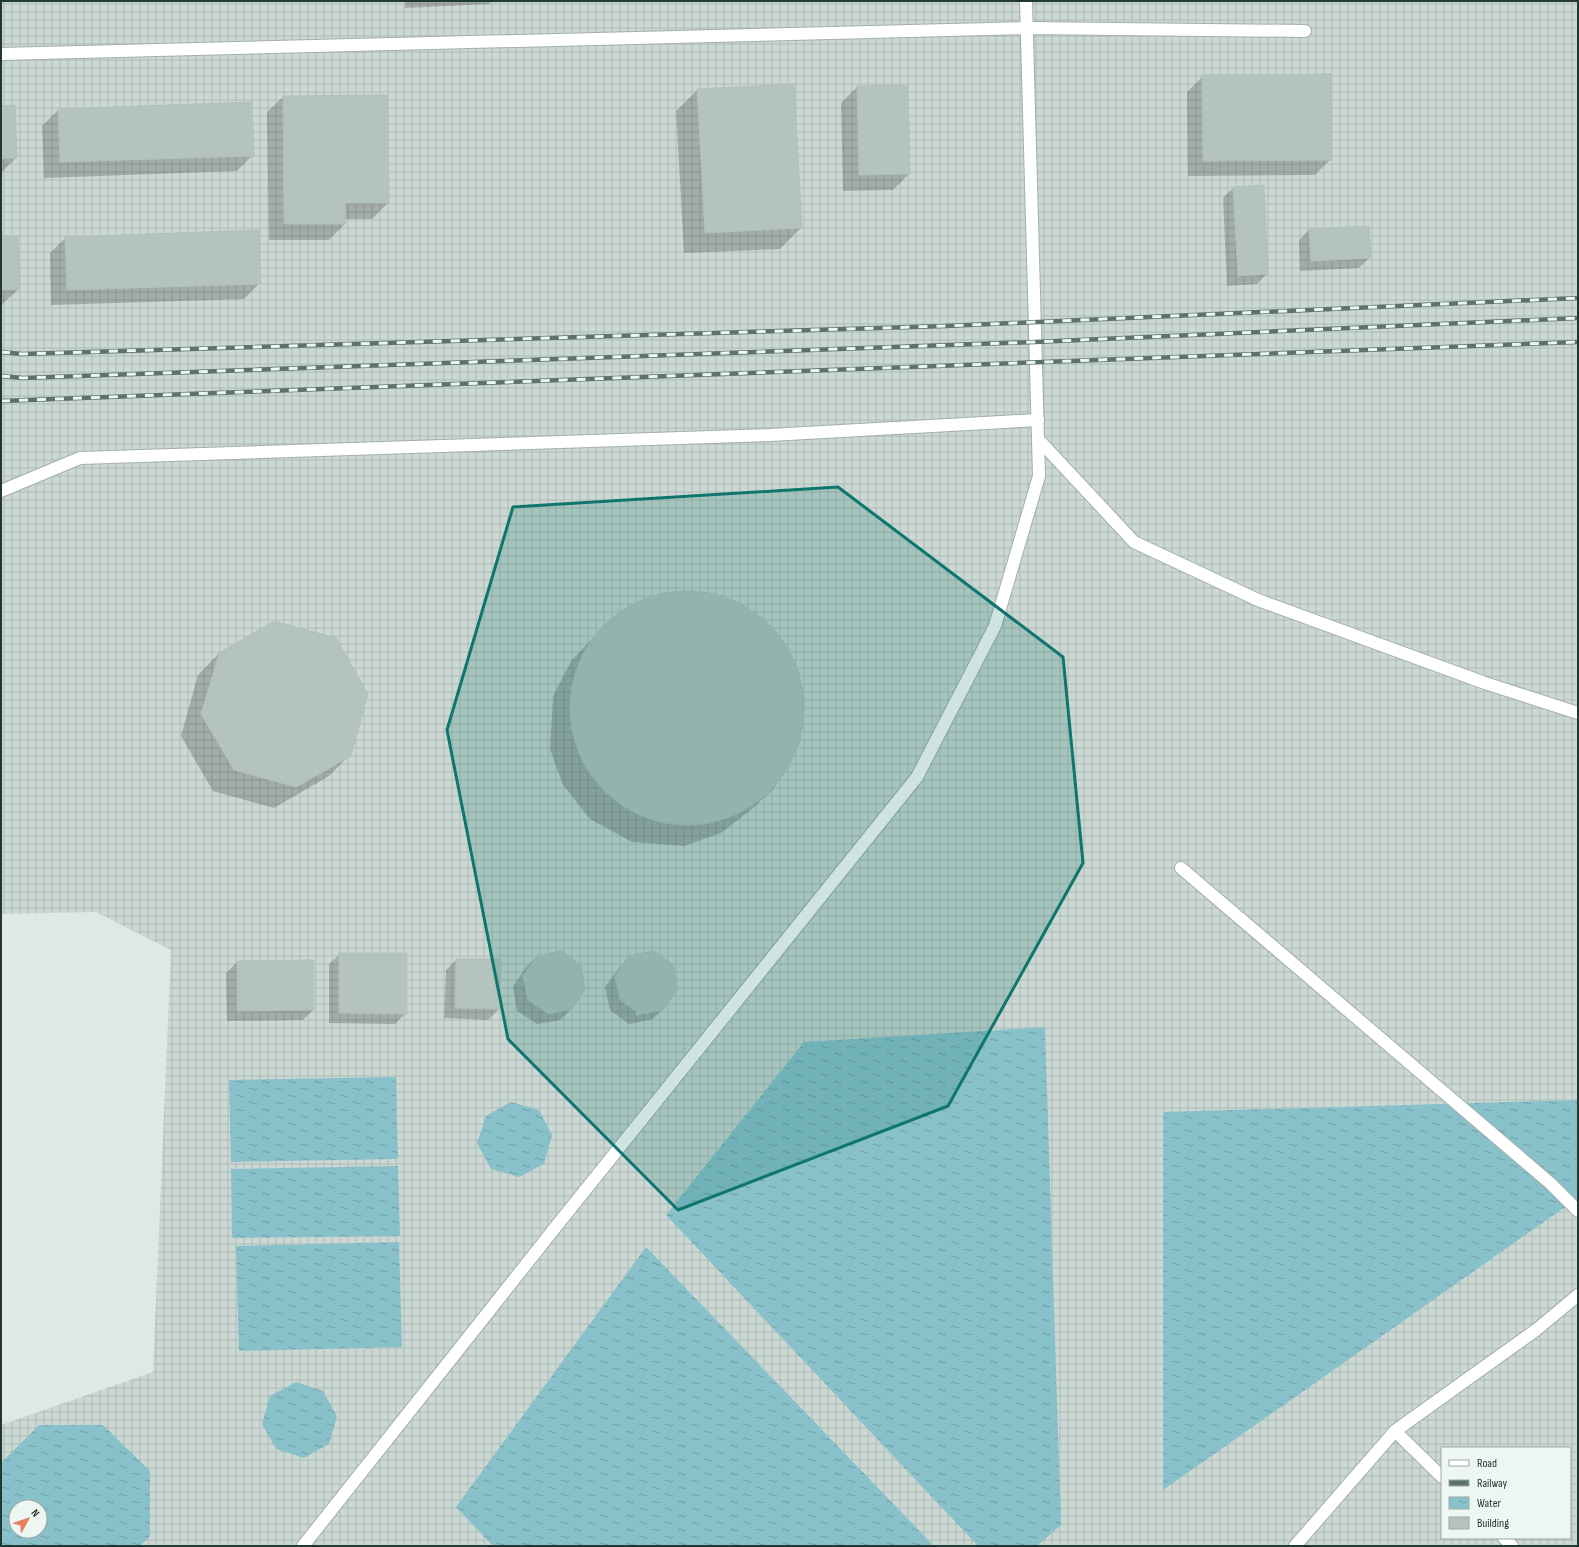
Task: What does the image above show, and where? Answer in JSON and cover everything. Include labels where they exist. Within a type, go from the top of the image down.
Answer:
[{"type":"street","points":[[303,1546],[558,1224],[917,777],[995,626],[1039,476],[1026,1]]},
{"type":"street","points":[[1,54],[1027,28],[1305,31]]},
{"type":"street","points":[[1,491],[80,458],[770,435],[1038,420]]},
{"type":"street","points":[[1038,439],[1134,542],[1258,600],[1485,683],[1578,713]]},
{"type":"street","points":[[1181,868],[1550,1183],[1578,1211]]},
{"type":"street","points":[[1295,1546],[1395,1432],[1536,1330],[1578,1295]]},
{"type":"street","points":[[1395,1432],[1441,1477]]},
{"type":"highlighted area","points":[[838,487],[1063,657],[1083,863],[948,1106],[678,1210],[508,1039],[447,730],[513,507]]},
{"type":"shaded area","points":[[1,1],[1578,1],[1578,1546],[1,1546],[1,1425],[153,1372],[171,950],[96,912],[1,914]]},
{"type":"water","points":[[1045,1027],[1061,1525],[1037,1546],[978,1546],[666,1215],[804,1042]]},
{"type":"water","points":[[396,1077],[398,1159],[231,1162],[229,1080]]},
{"type":"water","points":[[1578,1100],[1578,1198],[1163,1490],[1163,1112]]},
{"type":"water","points":[[511,1102],[539,1110],[552,1135],[544,1164],[519,1177],[491,1169],[477,1143],[486,1116]]},
{"type":"water","points":[[398,1166],[400,1236],[232,1238],[231,1169]]},
{"type":"water","points":[[399,1242],[402,1347],[239,1351],[236,1246]]},
{"type":"water","points":[[646,1247],[934,1546],[493,1546],[456,1507]]},
{"type":"water","points":[[296,1382],[323,1391],[337,1416],[329,1444],[304,1458],[276,1449],[262,1424],[270,1396]]},
{"type":"water","points":[[39,1425],[103,1425],[150,1471],[150,1536],[140,1546],[4,1546],[1,1543],[1,1463]]},
{"type":"building","points":[[1331,74],[1332,160],[1203,161],[1202,75]]},
{"type":"building","points":[[794,84],[802,228],[705,233],[697,89]]},
{"type":"building","points":[[908,85],[910,174],[859,175],[857,86]]},
{"type":"building","points":[[388,95],[389,203],[345,203],[346,224],[284,224],[283,96]]},
{"type":"building","points":[[252,102],[254,156],[60,162],[58,109]]},
{"type":"building","points":[[15,105],[17,158],[1,159],[1,106]]},
{"type":"building","points":[[1264,185],[1268,274],[1238,276],[1233,187]]},
{"type":"building","points":[[1369,226],[1371,258],[1311,261],[1309,229]]},
{"type":"building","points":[[259,230],[261,284],[67,290],[65,237]]},
{"type":"building","points":[[1,236],[18,236],[20,289],[1,290]]},
{"type":"building","points":[[687,591],[721,596],[732,600],[752,611],[777,634],[784,643],[795,663],[799,674],[804,708],[799,742],[795,753],[784,773],[761,798],[752,805],[732,816],[721,820],[687,825],[653,820],[642,816],[622,805],[597,782],[590,773],[579,753],[575,742],[570,708],[575,674],[579,663],[590,643],[613,618],[622,611],[642,600],[653,596]]},
{"type":"building","points":[[274,621],[336,638],[368,694],[351,756],[296,787],[234,770],[201,714],[219,653]]},
{"type":"building","points":[[561,951],[581,965],[585,989],[572,1009],[548,1014],[528,1000],[523,976],[537,956]]},
{"type":"building","points":[[653,951],[673,965],[678,989],[664,1009],[640,1014],[620,1000],[615,976],[629,956]]},
{"type":"building","points":[[339,953],[407,953],[407,1014],[339,1013]]},
{"type":"building","points":[[456,959],[501,959],[500,1009],[455,1008]]},
{"type":"building","points":[[314,960],[314,1010],[237,1011],[237,961]]},
{"type":"railway","points":[[1,352],[22,354],[946,326],[1578,298]]},
{"type":"railway","points":[[1,376],[23,378],[1035,342],[1578,318]]},
{"type":"railway","points":[[1,401],[1578,342]]}]
